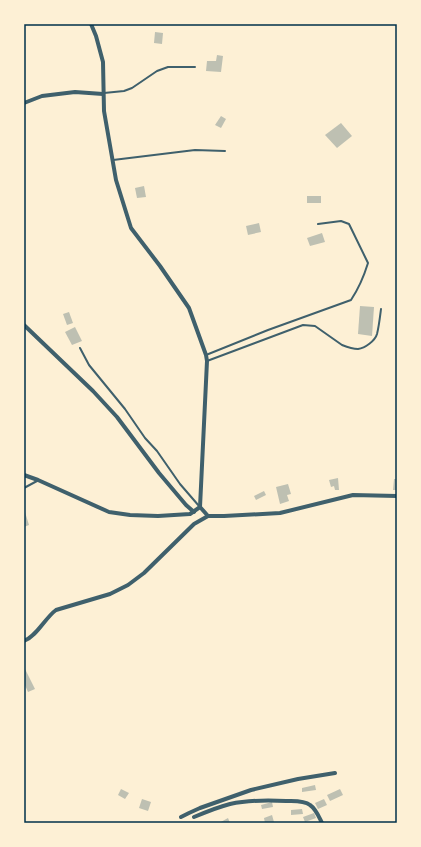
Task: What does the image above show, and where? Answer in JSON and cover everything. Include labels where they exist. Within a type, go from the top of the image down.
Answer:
[{"type":"street","points":[[91,24],[103,62],[104,111],[116,180],[131,228],[189,308],[206,355],[207,361],[200,507],[208,516]]},
{"type":"street","points":[[24,104],[42,96],[75,92],[103,94]]},
{"type":"street","points":[[24,325],[93,391],[117,417],[159,473],[186,506],[194,512]]},
{"type":"street","points":[[24,475],[109,512],[130,515],[158,516],[190,514],[200,507]]},
{"type":"street","points":[[24,641],[32,637],[50,614],[56,610],[110,594],[128,585],[144,573],[194,524],[208,516],[280,513],[353,495],[397,496]]},
{"type":"street","points":[[181,817],[189,812],[251,790],[298,779],[335,773]]},
{"type":"street","points":[[194,816],[242,802],[261,800],[296,801],[310,805],[322,823]]},
{"type":"lane","points":[[103,94],[124,91],[132,88],[157,71],[168,67],[195,67]]},
{"type":"lane","points":[[113,160],[195,150],[225,151]]},
{"type":"lane","points":[[206,355],[268,330],[352,300],[364,277],[368,263],[349,224],[341,221],[318,224]]},
{"type":"lane","points":[[207,361],[303,325],[315,326],[342,345],[357,349],[364,347],[372,342],[377,335],[381,309]]},
{"type":"lane","points":[[80,348],[89,365],[125,409],[180,484],[200,507]]},
{"type":"lane","points":[[24,488],[38,480]]},
{"type":"building","points":[[155,32],[163,33],[162,44],[154,43]]},
{"type":"building","points":[[217,55],[223,56],[221,72],[206,71],[207,61],[216,61]]},
{"type":"building","points":[[221,116],[226,119],[221,128],[215,125]]},
{"type":"building","points":[[341,123],[352,136],[337,148],[325,135]]},
{"type":"building","points":[[144,186],[146,197],[137,198],[135,188]]},
{"type":"building","points":[[307,196],[321,196],[321,203],[307,203]]},
{"type":"building","points":[[259,223],[261,232],[248,235],[246,226]]},
{"type":"building","points":[[322,233],[325,242],[310,246],[307,238]]},
{"type":"building","points":[[360,306],[374,307],[372,336],[358,334]]},
{"type":"building","points":[[69,312],[73,323],[67,325],[63,314]]},
{"type":"building","points":[[75,327],[82,341],[72,345],[65,332]]},
{"type":"building","points":[[338,478],[339,490],[335,490],[334,486],[331,487],[329,480]]},
{"type":"building","points":[[394,479],[397,479],[397,490],[393,490]]},
{"type":"building","points":[[288,484],[291,494],[287,495],[289,501],[280,504],[276,487]]},
{"type":"building","points":[[264,491],[266,495],[256,500],[254,496]]},
{"type":"building","points":[[24,509],[29,525],[24,527]]},
{"type":"building","points":[[24,667],[35,689],[28,692],[24,683]]},
{"type":"building","points":[[315,785],[316,790],[302,792],[302,788]]},
{"type":"building","points":[[121,789],[129,793],[125,799],[118,795]]},
{"type":"building","points":[[340,789],[343,795],[330,801],[327,795]]},
{"type":"building","points":[[142,799],[151,802],[148,811],[139,808]]},
{"type":"building","points":[[324,799],[327,805],[318,809],[315,803]]},
{"type":"building","points":[[272,802],[273,807],[262,809],[261,805]]},
{"type":"building","points":[[302,809],[303,814],[291,815],[291,810]]},
{"type":"building","points":[[314,813],[316,818],[305,822],[303,817]]},
{"type":"building","points":[[272,815],[274,822],[265,823],[264,818]]},
{"type":"building","points":[[228,818],[230,823],[219,823]]}]
